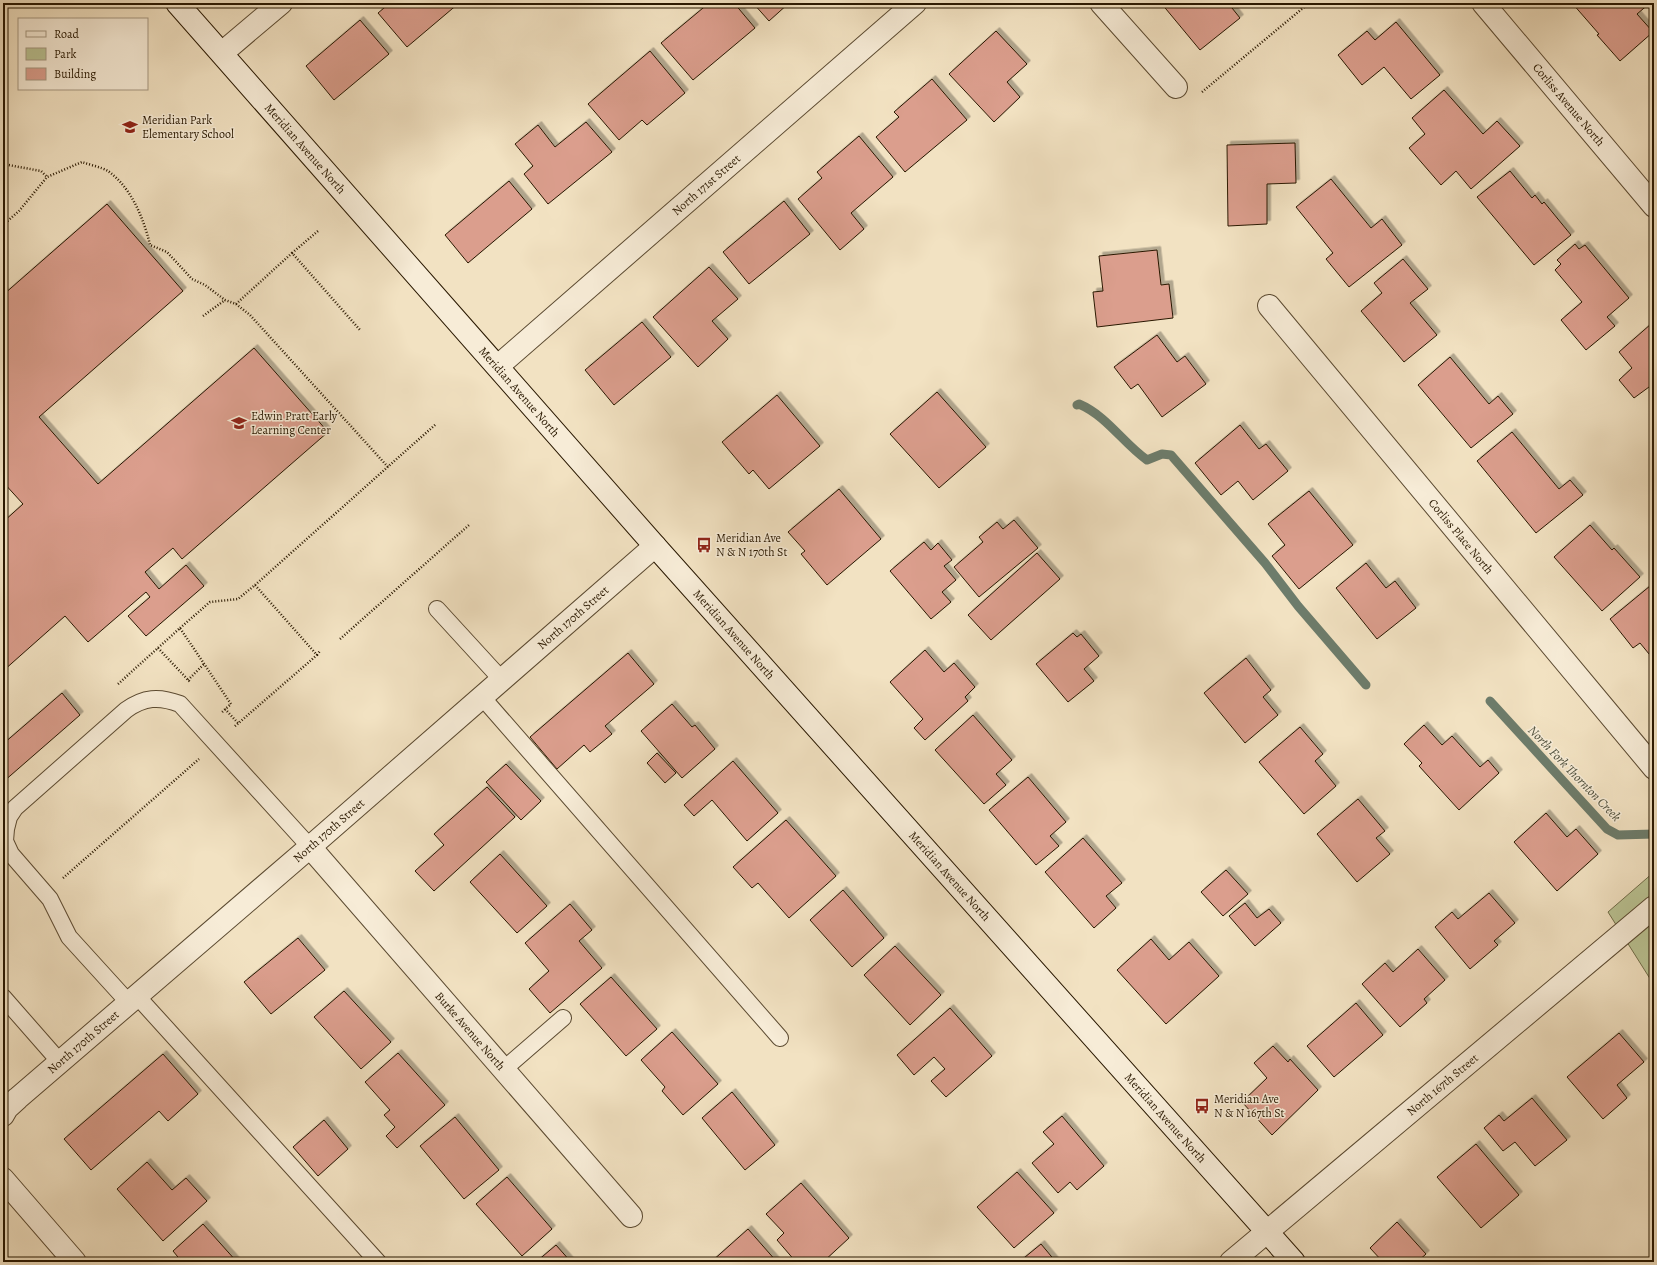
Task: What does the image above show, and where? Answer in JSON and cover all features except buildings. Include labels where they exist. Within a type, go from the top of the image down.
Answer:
[{"type":"street","name":"Meridian Avenue North","points":[[177,3],[655,546],[1294,1262]]},
{"type":"street","points":[[222,53],[281,3]]},
{"type":"street","name":"North 171st Street","points":[[498,366],[915,3]]},
{"type":"street","points":[[1101,3],[1176,87]]},
{"type":"street","name":"Corliss Avenue North","points":[[1483,3],[1654,206]]},
{"type":"street","name":"Corliss Place North","points":[[1269,306],[1654,768]]},
{"type":"street","name":"North 170th Street","points":[[3,1115],[7,1108],[18,1098],[310,848],[655,546]]},
{"type":"street","name":"Burke Avenue North","points":[[310,848],[631,1216]]},
{"type":"street","name":"North 167th Street","points":[[1231,1262],[1654,906]]},
{"type":"street","points":[[3,1179],[74,1262]]},
{"type":"lane","points":[[437,609],[502,680]]},
{"type":"lane","points":[[482,697],[780,1038]]},
{"type":"lane","points":[[310,848],[180,704],[168,699],[153,698],[136,703],[126,710],[16,808],[9,818],[6,829],[6,841],[11,854],[46,893],[69,937],[133,1000],[378,1262]]},
{"type":"lane","points":[[3,997],[60,1062]]},
{"type":"lane","points":[[503,1070],[563,1018]]},
{"type":"path","points":[[1176,87],[1190,102],[1309,3]]},
{"type":"path","points":[[3,225],[19,211],[47,177],[82,162],[107,171],[122,184],[134,202],[146,228],[150,245],[167,252],[192,279],[204,285],[225,300],[236,304],[250,315],[388,467]]},
{"type":"path","points":[[3,164],[41,171],[47,177]]},
{"type":"path","points":[[236,304],[318,230]]},
{"type":"path","points":[[292,253],[360,330]]},
{"type":"path","points":[[203,316],[225,300]]},
{"type":"path","points":[[114,689],[210,602],[238,599],[436,424]]},
{"type":"path","points":[[340,639],[469,525]]},
{"type":"path","points":[[255,585],[317,654]]},
{"type":"path","points":[[180,628],[231,704],[220,714],[215,708]]},
{"type":"path","points":[[158,648],[194,685]]},
{"type":"path","points":[[230,730],[320,651]]},
{"type":"path","points":[[188,680],[204,664]]},
{"type":"path","points":[[225,709],[238,723]]},
{"type":"path","points":[[46,893],[204,754]]},
{"type":"green space","points":[[1654,872],[1654,985],[1608,912]]},
{"type":"waterway","points":[[1077,405],[1079,404],[1098,415],[1147,460],[1162,454],[1171,455],[1265,563],[1298,606],[1366,685]]},
{"type":"waterway","name":"North Fork Thornton Creek","points":[[1490,701],[1607,829],[1618,835],[1654,834]]},
{"type":"place","name":"Meridian Park Elementary School","points":[[130,127]]},
{"type":"place","name":"Edwin Pratt Early Learning Center","points":[[239,423]]},
{"type":"place","name":"Meridian Ave N & N 170th St","points":[[704,545]]},
{"type":"place","name":"Meridian Ave N & N 167th St","points":[[1202,1106]]}]
